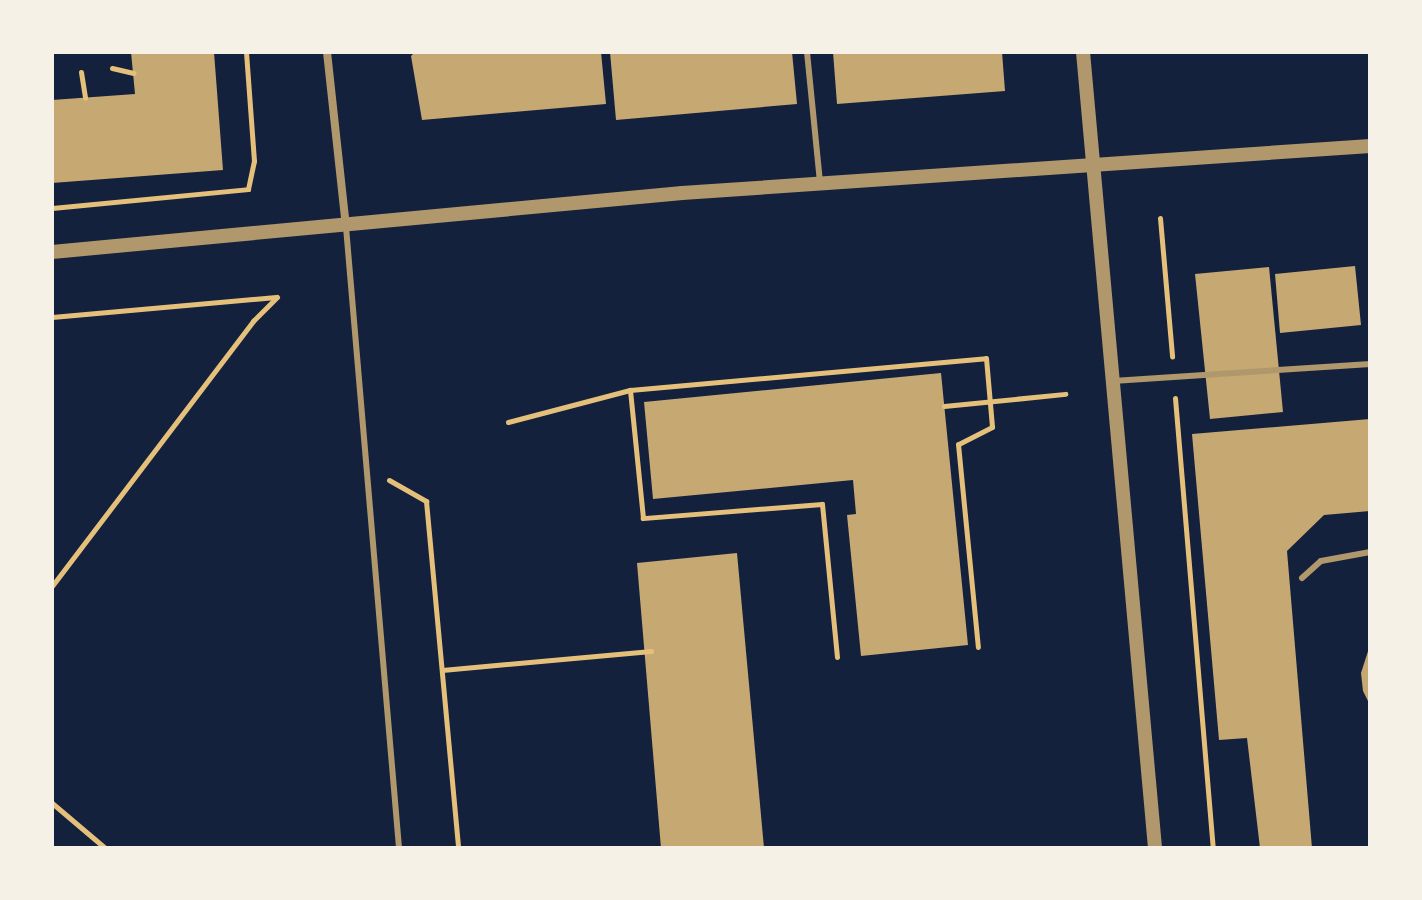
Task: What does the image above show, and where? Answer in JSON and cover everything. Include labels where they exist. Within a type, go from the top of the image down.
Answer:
[{"type":"street","points":[[327,52],[346,227]]},
{"type":"street","points":[[1083,52],[1155,848]]},
{"type":"street","points":[[52,252],[346,227],[682,193],[1370,146]]},
{"type":"lane","points":[[807,52],[820,183]]},
{"type":"lane","points":[[346,227],[399,848]]},
{"type":"lane","points":[[1113,381],[1370,364]]},
{"type":"lane","points":[[1302,578],[1321,561],[1370,552]]},
{"type":"path","points":[[52,208],[248,189],[254,161],[246,52]]},
{"type":"path","points":[[112,68],[133,73]]},
{"type":"path","points":[[81,72],[85,98]]},
{"type":"path","points":[[1160,218],[1213,848]]},
{"type":"path","points":[[52,317],[277,297],[253,321],[52,586]]},
{"type":"path","points":[[508,422],[630,390],[986,358],[992,427],[958,444],[978,647]]},
{"type":"path","points":[[630,390],[643,518],[822,504],[837,657]]},
{"type":"path","points":[[944,406],[1065,394]]},
{"type":"path","points":[[367,468],[426,501],[458,848]]},
{"type":"path","points":[[442,670],[651,651]]},
{"type":"path","points":[[52,803],[105,848]]},
{"type":"building","points":[[131,52],[214,52],[223,170],[52,183],[52,100],[135,94]]},
{"type":"building","points":[[415,52],[601,52],[606,104],[422,120],[411,56]]},
{"type":"building","points":[[610,52],[792,52],[797,104],[616,120]]},
{"type":"building","points":[[833,52],[1002,52],[1005,91],[837,104]]},
{"type":"building","points":[[1355,266],[1361,325],[1280,333],[1275,274]]},
{"type":"building","points":[[1269,267],[1283,412],[1210,419],[1195,274]]},
{"type":"building","points":[[941,373],[968,645],[861,656],[847,515],[856,514],[853,480],[653,499],[644,402]]},
{"type":"building","points":[[1370,419],[1370,511],[1324,515],[1287,551],[1312,848],[1260,848],[1247,738],[1219,740],[1192,434]]},
{"type":"building","points":[[737,553],[764,848],[661,848],[637,563]]},
{"type":"building","points":[[1370,645],[1370,705],[1363,691],[1361,673]]}]
